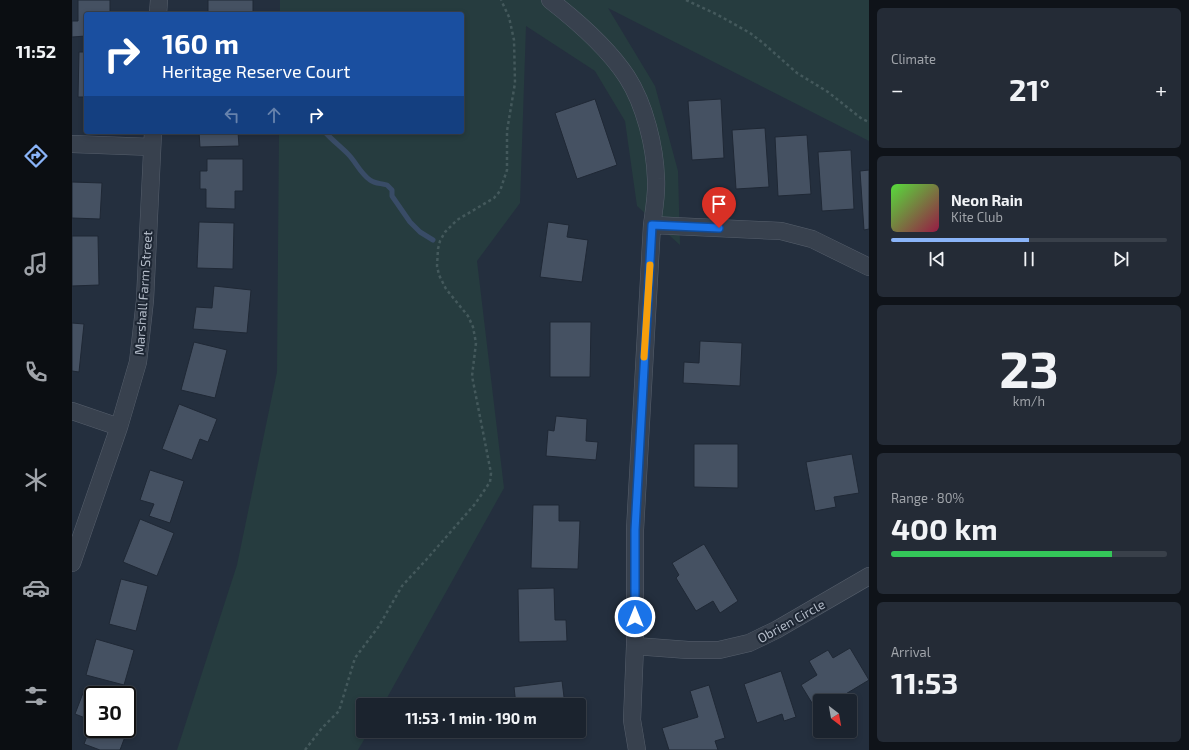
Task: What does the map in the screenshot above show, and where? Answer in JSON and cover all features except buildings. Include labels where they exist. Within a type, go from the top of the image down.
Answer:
[{"type":"street","points":[[158,12],[159,0]]},
{"type":"street","points":[[550,0],[607,51],[628,78],[642,106],[651,139],[656,180],[652,225],[635,530],[635,646],[632,720],[637,750]]},
{"type":"street","points":[[72,144],[152,139]]},
{"type":"street","name":"Marshall Farm Street","points":[[72,563],[118,427],[138,362],[145,300],[152,139]]},
{"type":"street","points":[[652,225],[781,231],[812,239],[869,267]]},
{"type":"street","points":[[72,411],[118,427]]},
{"type":"street","name":"Obrien Circle","points":[[635,646],[719,650],[749,643],[776,630],[869,576]]},
{"type":"path","points":[[306,750],[322,728],[339,711],[355,658],[379,626],[402,586],[475,504],[490,482],[490,473],[472,376],[476,343],[473,327],[468,316],[446,289],[439,275],[437,266],[438,249],[445,232],[457,220],[494,198],[500,191],[507,170],[507,131],[515,76],[512,33],[509,17],[501,0]]},
{"type":"path","points":[[686,0],[718,15],[750,33],[764,43],[797,73],[828,92],[862,119],[869,122]]},
{"type":"green space","points":[[280,0],[869,0],[869,141],[608,8],[655,86],[678,171],[680,245],[637,206],[625,121],[595,71],[526,26],[520,203],[477,261],[504,488],[387,698],[356,698],[356,738],[365,738],[358,750],[177,750],[237,565],[277,372],[279,134],[464,134],[464,12],[280,12]]},
{"type":"waterway","points":[[327,134],[348,154],[370,180],[387,185],[392,190],[392,196],[410,222],[420,232],[433,240]]},
{"type":"slow traffic","points":[[644,357],[650,265]]},
{"type":"route","points":[[635,617],[635,530],[652,225],[719,228]]}]
